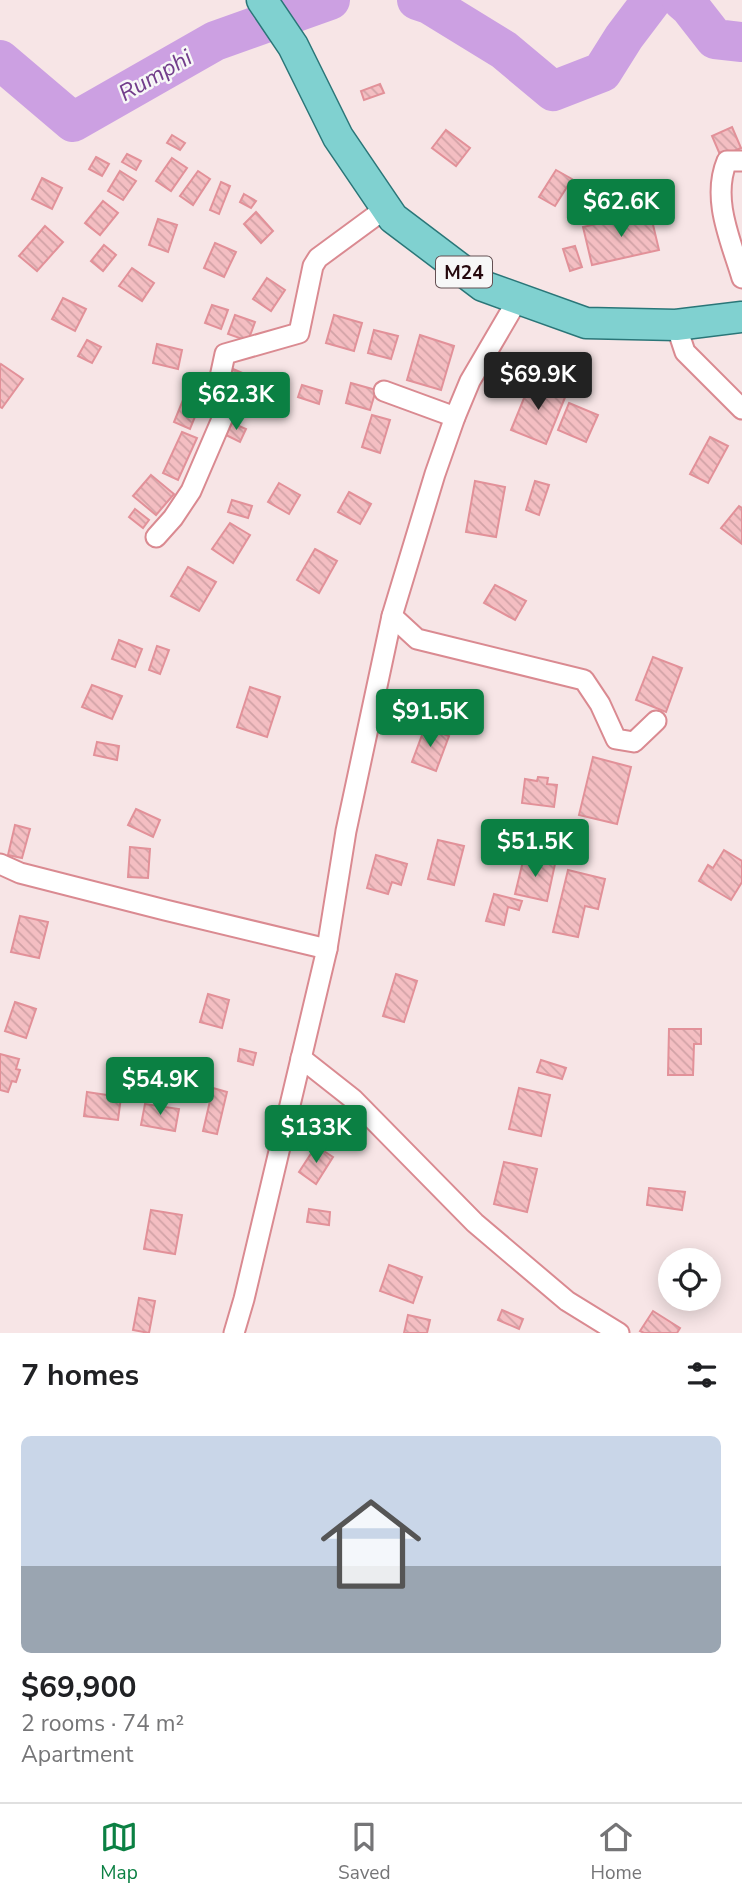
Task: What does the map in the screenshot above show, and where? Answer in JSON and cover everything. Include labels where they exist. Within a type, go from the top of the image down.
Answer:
[{"type":"main road","name":"M24","points":[[263,2],[293,46],[338,137],[393,218],[482,286],[586,323],[676,325],[742,317]]},
{"type":"street","points":[[742,161],[727,162],[720,187],[720,203],[742,278]]},
{"type":"street","points":[[156,537],[191,491],[228,405],[220,377],[225,354],[299,333],[313,265],[318,258],[386,208]]},
{"type":"street","points":[[234,1333],[327,949],[346,831],[391,616],[455,417],[470,381],[518,299]]},
{"type":"street","points":[[676,325],[685,352],[742,409]]},
{"type":"street","points":[[384,391],[455,417]]},
{"type":"street","points":[[391,616],[417,639],[584,680],[600,704],[616,739],[634,742],[656,721]]},
{"type":"street","points":[[0,864],[20,873],[327,949]]},
{"type":"street","points":[[301,1058],[353,1098],[475,1223],[567,1301],[619,1333]]},
{"type":"building","points":[[380,84],[384,93],[364,100],[361,91]]},
{"type":"building","points":[[732,127],[741,148],[721,157],[712,136]]},
{"type":"building","points":[[446,130],[470,148],[456,166],[432,148]]},
{"type":"building","points":[[172,135],[185,143],[180,150],[167,143]]},
{"type":"building","points":[[127,154],[141,161],[136,170],[122,162]]},
{"type":"building","points":[[96,157],[109,164],[102,176],[89,169]]},
{"type":"building","points":[[172,158],[187,168],[171,191],[156,181]]},
{"type":"building","points":[[556,170],[572,179],[555,206],[539,197]]},
{"type":"building","points":[[120,171],[136,181],[123,200],[108,191]]},
{"type":"building","points":[[198,171],[210,179],[193,205],[180,196]]},
{"type":"building","points":[[42,178],[62,188],[52,209],[32,199]]},
{"type":"building","points":[[221,182],[230,186],[219,214],[210,210]]},
{"type":"building","points":[[244,194],[256,201],[251,208],[240,202]]},
{"type":"building","points":[[103,201],[118,213],[100,235],[85,223]]},
{"type":"building","points":[[256,212],[273,231],[261,243],[244,224]]},
{"type":"building","points":[[650,212],[659,250],[592,265],[583,227]]},
{"type":"building","points":[[158,219],[177,225],[168,252],[149,245]]},
{"type":"building","points":[[45,226],[63,242],[37,271],[19,256]]},
{"type":"building","points":[[215,243],[236,252],[224,277],[204,268]]},
{"type":"building","points":[[104,245],[116,255],[103,271],[91,261]]},
{"type":"building","points":[[575,246],[582,267],[570,271],[563,249]]},
{"type":"building","points":[[132,268],[154,283],[142,301],[119,286]]},
{"type":"building","points":[[267,278],[285,290],[271,311],[253,299]]},
{"type":"building","points":[[63,298],[86,309],[75,331],[52,319]]},
{"type":"building","points":[[212,305],[228,310],[221,329],[205,323]]},
{"type":"building","points":[[235,315],[255,322],[248,341],[228,334]]},
{"type":"building","points":[[334,315],[362,323],[354,351],[326,343]]},
{"type":"building","points":[[374,330],[398,336],[391,359],[368,353]]},
{"type":"building","points":[[420,335],[454,346],[441,390],[407,380]]},
{"type":"building","points":[[87,340],[101,347],[92,363],[78,356]]},
{"type":"building","points":[[157,344],[182,350],[178,369],[153,363]]},
{"type":"building","points":[[1,364],[23,379],[2,408],[0,407]]},
{"type":"building","points":[[233,369],[252,377],[247,391],[227,384]]},
{"type":"building","points":[[531,381],[566,395],[546,444],[511,430]]},
{"type":"building","points":[[351,383],[376,390],[370,410],[346,403]]},
{"type":"building","points":[[264,385],[285,392],[283,401],[261,395]]},
{"type":"building","points":[[302,385],[322,391],[319,404],[298,397]]},
{"type":"building","points":[[187,390],[203,397],[190,429],[174,422]]},
{"type":"building","points":[[569,403],[598,415],[586,442],[558,430]]},
{"type":"building","points":[[372,415],[390,420],[380,453],[362,447]]},
{"type":"building","points":[[232,423],[246,429],[240,442],[226,435]]},
{"type":"building","points":[[182,432],[197,438],[178,480],[163,473]]},
{"type":"building","points":[[710,437],[728,446],[708,483],[690,474]]},
{"type":"building","points":[[151,475],[174,494],[156,515],[133,496]]},
{"type":"building","points":[[475,481],[505,487],[496,537],[466,532]]},
{"type":"building","points":[[535,481],[549,485],[539,515],[526,510]]},
{"type":"building","points":[[279,483],[300,495],[289,514],[268,502]]},
{"type":"building","points":[[349,492],[371,504],[360,524],[338,512]]},
{"type":"building","points":[[232,500],[252,506],[248,518],[228,512]]},
{"type":"building","points":[[739,506],[742,508],[742,544],[721,528]]},
{"type":"building","points":[[135,509],[149,520],[143,528],[129,517]]},
{"type":"building","points":[[230,523],[250,535],[233,563],[212,549]]},
{"type":"building","points":[[315,549],[337,561],[319,593],[297,580]]},
{"type":"building","points":[[188,567],[216,582],[199,611],[171,596]]},
{"type":"building","points":[[495,585],[526,601],[515,620],[484,603]]},
{"type":"building","points":[[119,640],[142,649],[135,667],[112,659]]},
{"type":"building","points":[[157,646],[169,650],[160,674],[149,670]]},
{"type":"building","points":[[653,657],[682,668],[666,712],[636,700]]},
{"type":"building","points":[[92,685],[122,696],[112,719],[82,707]]},
{"type":"building","points":[[250,687],[280,697],[267,737],[237,727]]},
{"type":"building","points":[[425,727],[449,736],[436,771],[412,762]]},
{"type":"building","points":[[97,742],[119,746],[117,760],[94,755]]},
{"type":"building","points":[[593,757],[631,767],[617,824],[579,815]]},
{"type":"building","points":[[538,777],[548,778],[547,784],[557,785],[554,807],[522,803],[525,779],[537,781]]},
{"type":"building","points":[[136,809],[160,820],[153,837],[128,825]]},
{"type":"building","points":[[15,825],[30,829],[22,858],[8,855]]},
{"type":"building","points":[[438,840],[464,846],[454,885],[428,879]]},
{"type":"building","points":[[130,847],[150,849],[148,878],[128,877]]},
{"type":"building","points":[[724,850],[742,861],[742,882],[731,900],[699,881],[708,865],[713,868]]},
{"type":"building","points":[[376,855],[407,864],[401,885],[392,882],[388,894],[367,888]]},
{"type":"building","points":[[524,857],[555,864],[547,901],[515,894]]},
{"type":"building","points":[[568,870],[605,879],[598,909],[585,906],[578,937],[553,932]]},
{"type":"building","points":[[494,894],[522,901],[519,910],[508,907],[504,925],[486,921]]},
{"type":"building","points":[[20,916],[48,922],[39,958],[11,952]]},
{"type":"building","points":[[396,974],[417,981],[404,1022],[383,1016]]},
{"type":"building","points":[[208,994],[229,1000],[222,1028],[200,1022]]},
{"type":"building","points":[[15,1002],[36,1009],[26,1038],[5,1031]]},
{"type":"building","points":[[669,1029],[701,1029],[701,1044],[694,1044],[693,1075],[668,1075]]},
{"type":"building","points":[[240,1049],[256,1053],[253,1065],[238,1061]]},
{"type":"building","points":[[0,1054],[19,1059],[16,1069],[20,1070],[16,1082],[12,1081],[8,1092],[0,1090]]},
{"type":"building","points":[[541,1060],[566,1068],[562,1079],[537,1072]]},
{"type":"building","points":[[213,1088],[227,1092],[217,1134],[203,1131]]},
{"type":"building","points":[[519,1088],[550,1095],[541,1136],[509,1129]]},
{"type":"building","points":[[87,1092],[121,1097],[118,1120],[84,1116]]},
{"type":"building","points":[[145,1104],[179,1109],[175,1131],[141,1125]]},
{"type":"building","points":[[316,1146],[333,1157],[316,1184],[299,1172]]},
{"type":"building","points":[[504,1162],[537,1169],[527,1212],[494,1204]]},
{"type":"building","points":[[649,1188],[685,1192],[682,1210],[647,1205]]},
{"type":"building","points":[[309,1209],[330,1212],[329,1225],[307,1222]]},
{"type":"building","points":[[151,1210],[182,1215],[175,1254],[144,1249]]},
{"type":"building","points":[[389,1265],[422,1277],[413,1303],[380,1291]]},
{"type":"building","points":[[139,1298],[155,1301],[149,1333],[133,1330]]},
{"type":"building","points":[[502,1310],[523,1319],[519,1329],[498,1320]]},
{"type":"building","points":[[653,1311],[680,1328],[677,1333],[640,1331]]},
{"type":"building","points":[[408,1315],[430,1320],[427,1333],[404,1333]]},
{"type":"waterway","name":"Rumphi","points":[[0,60],[73,122],[215,41],[330,0]]},
{"type":"waterway","name":"Rumphi","points":[[417,0],[429,4],[504,50],[553,91],[602,72],[652,0]]},
{"type":"waterway","name":"Rumphi","points":[[682,0],[715,39],[742,42]]}]
